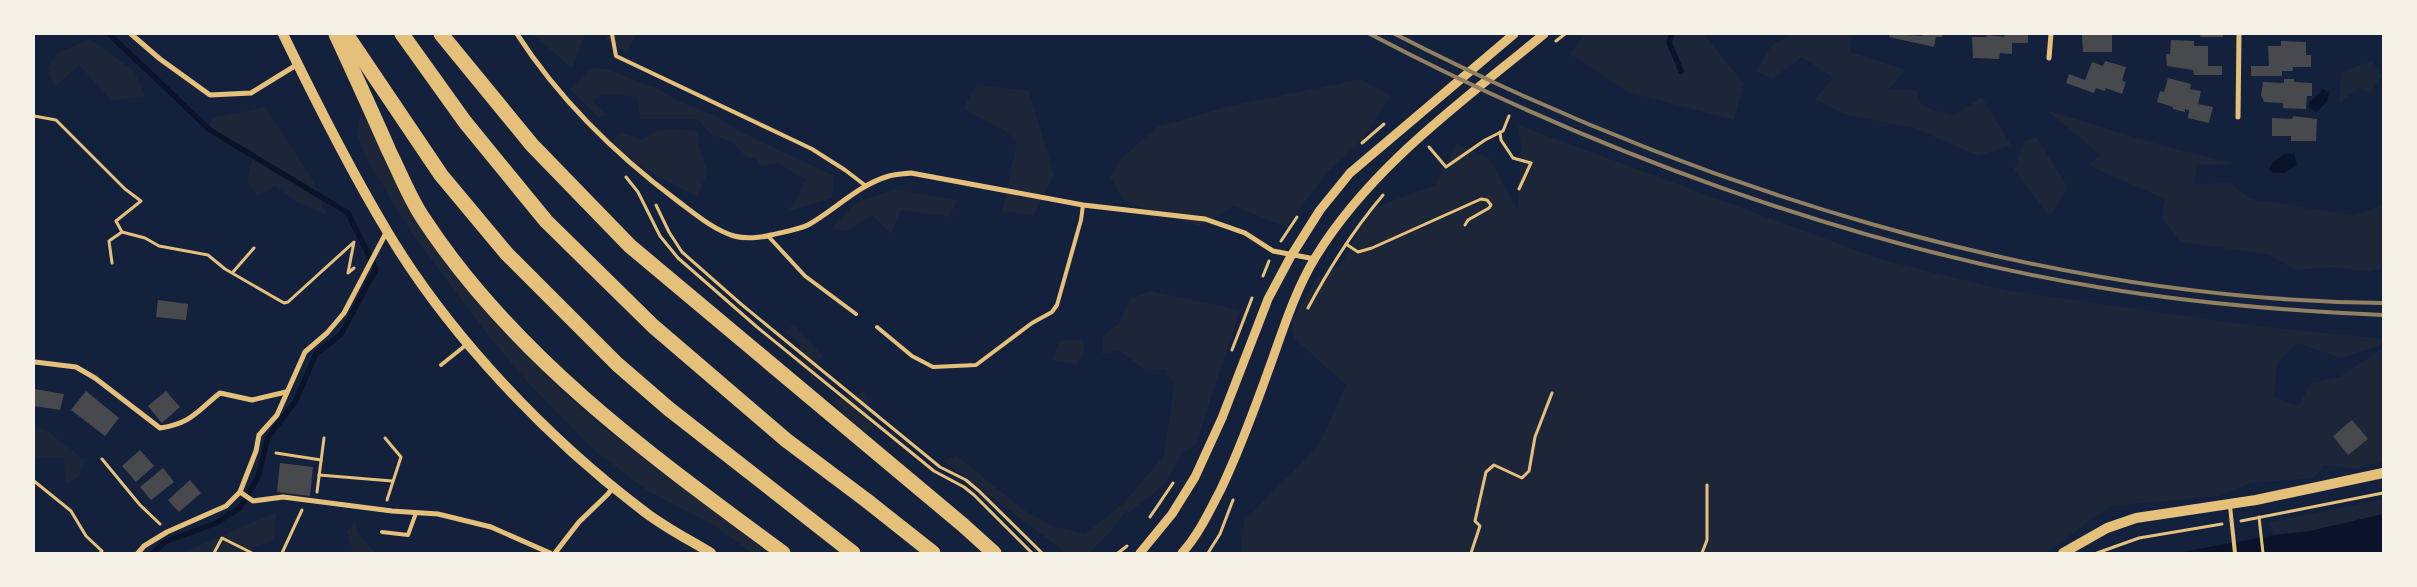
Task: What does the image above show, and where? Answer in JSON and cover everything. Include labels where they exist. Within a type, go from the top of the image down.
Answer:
[{"type":"highway","points":[[336,34],[412,201],[450,256],[496,313],[548,366],[664,465],[783,553]]},
{"type":"highway","points":[[346,34],[441,175],[506,254],[617,364],[669,409],[853,553]]},
{"type":"highway","points":[[402,34],[465,122],[546,221],[653,326],[786,440],[933,553]]},
{"type":"highway","points":[[441,34],[532,145],[630,246],[994,553]]},
{"type":"main road","points":[[283,34],[387,231],[413,271],[469,343],[512,393],[613,487],[642,510],[711,553]]},
{"type":"main road","points":[[2063,553],[2107,528],[2136,518],[2229,505],[2383,473]]},
{"type":"street","points":[[131,34],[160,59],[210,95],[251,93],[298,64]]},
{"type":"street","points":[[517,34],[538,66],[564,98],[657,186],[701,218],[734,236],[749,238],[768,236],[807,225],[866,186],[889,176],[911,174],[1083,205],[1204,219],[1245,233],[1274,251],[1291,256],[1315,258]]},
{"type":"street","points":[[1140,553],[1172,514],[1205,458],[1259,319],[1291,256],[1338,186],[1514,34]]},
{"type":"street","points":[[1182,553],[1200,531],[1236,457],[1283,329],[1315,258],[1360,199],[1393,163],[1431,128],[1544,34]]},
{"type":"street","points":[[2049,58],[2051,34]]},
{"type":"street","points":[[2238,118],[2239,34]]},
{"type":"street","points":[[138,553],[144,546],[167,532],[226,506],[241,493],[256,451],[259,435],[277,415],[305,352],[327,333],[344,313],[387,231]]},
{"type":"street","points":[[35,362],[76,368],[95,378],[160,428],[179,425],[192,417],[220,392],[252,400],[286,392]]},
{"type":"street","points":[[555,553],[578,522],[613,487]]},
{"type":"street","points":[[241,493],[252,502],[283,497],[438,514],[491,527],[550,553]]},
{"type":"lane","points":[[612,34],[616,56],[812,149],[866,186]]},
{"type":"lane","points":[[877,327],[912,356],[933,367],[976,365],[1032,323],[1052,312],[1057,306],[1081,220],[1083,205]]},
{"type":"lane","points":[[768,236],[805,276],[856,314]]},
{"type":"lane","points":[[441,365],[469,343]]},
{"type":"lane","points":[[2229,505],[2235,553]]},
{"type":"lane","points":[[382,532],[408,535],[416,513]]},
{"type":"path","points":[[34,116],[56,120],[125,189],[140,201],[116,221],[122,232],[145,238],[159,246],[208,254],[225,269],[284,303],[288,302],[354,242],[348,273],[361,262]]},
{"type":"path","points":[[1423,154],[1430,147],[1446,167],[1485,140],[1503,131],[1509,116]]},
{"type":"path","points":[[1500,132],[1501,140],[1513,158],[1531,163],[1519,189]]},
{"type":"path","points":[[625,175],[638,192],[660,236],[678,258],[757,327],[934,471],[964,487],[974,495],[1032,553]]},
{"type":"path","points":[[1304,313],[1339,252],[1363,218],[1389,188]]},
{"type":"path","points":[[1346,244],[1358,252],[1372,248],[1481,200],[1487,200],[1491,204],[1489,208],[1468,220],[1465,225]]},
{"type":"path","points":[[656,205],[669,232],[682,252],[741,304],[940,467],[966,480],[1042,553]]},
{"type":"path","points":[[112,263],[109,241],[122,232]]},
{"type":"path","points":[[233,272],[254,248]]},
{"type":"path","points":[[1471,553],[1480,526],[1475,521],[1486,472],[1494,465],[1522,478],[1529,471],[1535,437],[1552,393]]},
{"type":"path","points":[[316,502],[324,438]]},
{"type":"path","points":[[385,438],[401,457],[385,508]]},
{"type":"path","points":[[276,454],[321,460]]},
{"type":"path","points":[[102,459],[140,505],[167,532]]},
{"type":"path","points":[[319,475],[392,481]]},
{"type":"path","points":[[34,480],[71,511],[86,536],[102,552],[100,553]]},
{"type":"path","points":[[1702,553],[1707,540],[1706,485]]},
{"type":"path","points":[[1208,553],[1220,534],[1234,497]]},
{"type":"path","points":[[282,553],[306,501]]},
{"type":"path","points":[[2259,532],[2263,553]]},
{"type":"path","points":[[214,553],[222,538],[252,553]]},
{"type":"shaded area","points":[[532,34],[585,34],[572,68]]},
{"type":"shaded area","points":[[609,34],[637,34],[626,53],[605,39]]},
{"type":"shaded area","points":[[1585,34],[1708,34],[1707,38],[1744,84],[1734,120],[1628,92],[1570,54]]},
{"type":"shaded area","points":[[1792,34],[1852,34],[1850,52],[1906,70],[1888,90],[1916,90],[1922,106],[1953,116],[1982,97],[2011,145],[1978,156],[1914,128],[1844,114],[1815,99],[1833,78],[1802,57],[1772,79],[1756,71],[1771,46]]},
{"type":"shaded area","points":[[90,39],[134,71],[145,96],[112,101],[79,65],[55,87],[47,68],[58,53]]},
{"type":"shaded area","points":[[2372,61],[2382,75],[2370,94],[2359,87],[2339,104],[2341,72]]},
{"type":"shaded area","points":[[591,68],[606,69],[656,88],[680,102],[714,115],[741,132],[834,176],[832,198],[786,212],[797,200],[805,179],[778,163],[761,166],[757,160],[745,156],[732,142],[710,134],[698,119],[640,119],[637,97],[602,94],[592,101],[606,114],[599,118],[570,89]]},
{"type":"shaded area","points":[[1361,79],[1391,96],[1362,140],[1326,174],[1286,227],[1234,206],[1199,226],[1125,202],[1110,177],[1121,159],[1157,127],[1230,106]]},
{"type":"shaded area","points":[[976,85],[1029,91],[1054,175],[1033,216],[1002,211],[1017,142],[1004,130],[963,109]]},
{"type":"shaded area","points":[[2322,89],[2329,92],[2327,101],[2317,112],[2309,108],[2309,102]]},
{"type":"shaded area","points":[[265,107],[314,182],[326,215],[295,201],[275,186],[257,196],[247,182],[254,151],[206,132],[213,118]]},
{"type":"shaded area","points":[[2046,110],[2164,146],[2236,164],[2197,165],[2194,184],[2229,183],[2251,199],[2355,216],[2383,204],[2383,268],[2367,272],[2336,267],[2295,270],[2267,254],[2181,242],[2161,218],[2165,199],[2094,168],[2089,163],[2101,155]]},
{"type":"shaded area","points":[[361,111],[372,129],[416,218],[497,326],[557,388],[614,436],[768,553],[752,553],[710,523],[648,491],[593,449],[530,385],[488,335],[412,234],[364,154],[357,134]]},
{"type":"shaded area","points":[[1518,125],[1883,260],[2004,290],[2248,325],[2383,339],[2383,344],[2341,358],[2297,343],[2277,363],[2274,397],[2298,406],[2311,383],[2339,377],[2383,348],[2383,461],[2357,469],[2324,465],[2314,478],[2250,483],[2220,496],[2110,506],[2046,553],[1240,553],[1244,521],[1319,445],[1346,385],[1294,338],[1292,320],[1318,277],[1341,265],[1371,209],[1435,185],[1457,143],[1489,158],[1518,211],[1521,144]]},
{"type":"shaded area","points":[[668,129],[699,131],[698,145],[708,172],[697,196],[642,166],[612,143],[621,132],[642,140],[657,131]]},
{"type":"shaded area","points":[[2037,138],[2068,187],[2050,217],[2014,169],[2025,140]]},
{"type":"shaded area","points":[[2286,153],[2294,154],[2297,164],[2285,173],[2273,173],[2269,169],[2272,163]]},
{"type":"shaded area","points":[[894,189],[957,200],[950,217],[901,210],[891,234],[872,215],[846,232],[832,228],[856,203]]},
{"type":"shaded area","points":[[1150,291],[1240,310],[1196,444],[1182,453],[1165,484],[1128,513],[1126,511],[1113,529],[1089,553],[1066,553],[944,461],[956,455],[1021,508],[1052,526],[1085,534],[1124,503],[1164,455],[1174,384],[1165,369],[1146,371],[1120,351],[1102,354],[1103,336],[1119,324],[1130,299]]},
{"type":"shaded area","points":[[793,324],[822,355],[812,376],[797,364],[801,344],[786,332]]},
{"type":"shaded area","points":[[1083,339],[1085,352],[1077,365],[1052,360],[1060,341]]},
{"type":"shaded area","points":[[866,392],[874,428],[854,436],[833,399]]},
{"type":"shaded area","points":[[34,426],[47,431],[85,460],[79,477],[65,484],[64,458],[34,458]]},
{"type":"shaded area","points":[[2383,499],[2383,514],[2310,531],[2274,535],[2269,522]]},
{"type":"shaded area","points":[[276,512],[274,539],[244,553],[182,553]]},
{"type":"shaded area","points":[[2383,514],[2383,553],[2177,553],[2274,535],[2310,531]]},
{"type":"shaded area","points":[[355,523],[359,535],[376,553],[353,553],[347,531]]},
{"type":"building","points":[[1890,34],[1922,36],[1923,34],[1942,34],[1942,37],[1936,37],[1934,47],[1889,37]]},
{"type":"building","points":[[2005,34],[2028,34],[2028,43],[2012,43],[2012,54],[2000,53],[1999,59],[1973,58],[1972,37],[1986,37],[1987,35],[2004,37]]},
{"type":"building","points":[[2082,34],[2112,34],[2112,52],[2083,52]]},
{"type":"building","points":[[2201,34],[2223,34],[2223,37],[2200,37]]},
{"type":"building","points":[[2171,40],[2194,41],[2194,46],[2208,46],[2208,66],[2222,66],[2222,75],[2194,75],[2193,70],[2167,66],[2166,54],[2170,54]]},
{"type":"building","points":[[2281,41],[2306,42],[2306,55],[2311,55],[2311,67],[2293,67],[2293,71],[2282,71],[2282,76],[2251,76],[2251,66],[2269,66],[2268,46],[2281,46]]},
{"type":"building","points":[[2105,61],[2126,67],[2122,81],[2126,82],[2122,94],[2106,88],[2105,91],[2096,88],[2094,93],[2066,83],[2069,74],[2085,80],[2092,62],[2103,66]]},
{"type":"building","points":[[2168,78],[2191,84],[2190,89],[2201,91],[2198,104],[2213,107],[2209,123],[2188,118],[2189,110],[2185,109],[2185,112],[2173,109],[2173,107],[2157,102],[2160,91],[2164,92]]},
{"type":"building","points":[[2284,79],[2294,79],[2294,82],[2312,83],[2312,96],[2307,96],[2306,109],[2283,108],[2283,103],[2264,102],[2261,95],[2263,82],[2284,83]]},
{"type":"building","points":[[2293,116],[2317,119],[2316,141],[2291,141],[2291,136],[2272,136],[2272,118],[2292,119]]},
{"type":"building","points":[[158,300],[188,304],[186,320],[156,317]]},
{"type":"building","points":[[34,389],[64,394],[60,410],[34,406]]},
{"type":"building","points":[[86,391],[119,418],[105,436],[71,410]]},
{"type":"building","points":[[166,391],[180,407],[162,423],[148,406]]},
{"type":"building","points":[[2352,420],[2368,439],[2348,455],[2333,436]]},
{"type":"building","points":[[140,450],[154,466],[136,482],[122,466]]},
{"type":"building","points":[[280,463],[313,467],[310,496],[277,492]]},
{"type":"building","points":[[163,468],[174,482],[151,500],[140,487]]},
{"type":"building","points":[[190,480],[201,493],[179,512],[168,500]]},
{"type":"waterway","points":[[109,34],[210,130],[348,213],[376,269],[341,334],[316,354],[295,402],[268,437],[258,477],[240,508],[216,523],[165,542],[153,553]]},
{"type":"waterway","points":[[1672,34],[1669,42],[1681,71]]},
{"type":"railway","points":[[1370,34],[1542,117],[1632,154],[1724,189],[1817,220],[1910,246],[2004,269],[2133,293],[2240,306],[2383,315]]},
{"type":"railway","points":[[1395,34],[1509,89],[1628,140],[1749,186],[1874,225],[2000,257],[2128,281],[2256,297],[2383,303]]}]
